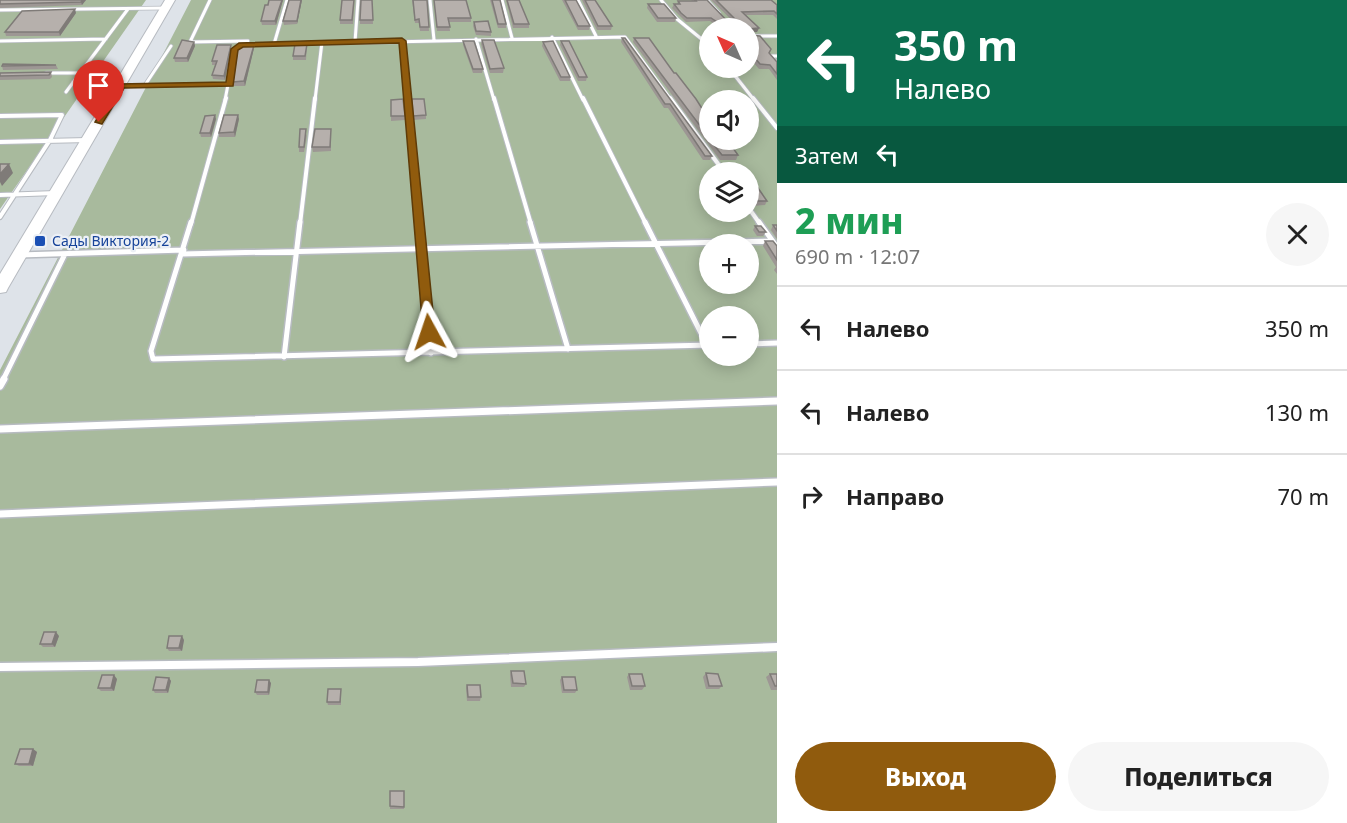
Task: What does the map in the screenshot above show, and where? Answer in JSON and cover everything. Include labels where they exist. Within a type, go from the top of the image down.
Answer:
[{"type":"main road","points":[[0,288],[168,4]]},
{"type":"lane","points":[[210,0],[190,42],[355,42],[596,36],[618,36],[629,39],[717,162]]},
{"type":"lane","points":[[275,42],[287,0]]},
{"type":"lane","points":[[355,42],[358,0]]},
{"type":"lane","points":[[430,0],[434,40]]},
{"type":"lane","points":[[502,0],[512,38]]},
{"type":"lane","points":[[578,0],[596,36]]},
{"type":"lane","points":[[661,0],[676,19],[699,37]]},
{"type":"lane","points":[[707,0],[720,14]]},
{"type":"lane","points":[[0,10],[128,9],[168,4]]},
{"type":"lane","points":[[66,92],[128,9]]},
{"type":"lane","points":[[759,36],[777,36]]},
{"type":"lane","points":[[552,37],[699,328]]},
{"type":"lane","points":[[0,40],[106,39]]},
{"type":"lane","points":[[476,39],[568,349]]},
{"type":"lane","points":[[402,41],[431,353]]},
{"type":"lane","points":[[275,42],[235,49],[230,84],[183,252],[151,351],[153,359],[699,345]]},
{"type":"lane","points":[[284,357],[322,42]]},
{"type":"lane","points":[[145,86],[171,46]]},
{"type":"lane","points":[[777,56],[771,56],[777,63]]},
{"type":"lane","points":[[37,73],[93,73],[99,82]]},
{"type":"lane","points":[[737,78],[777,128]]},
{"type":"lane","points":[[73,82],[145,86],[230,84]]},
{"type":"lane","points":[[0,116],[62,115],[50,140],[0,217]]},
{"type":"lane","points":[[0,142],[88,140]]},
{"type":"lane","points":[[0,195],[57,193]]},
{"type":"lane","points":[[759,222],[777,247]]},
{"type":"lane","points":[[19,255],[183,252],[296,253],[772,241]]},
{"type":"lane","points":[[0,386],[65,254]]},
{"type":"lane","points":[[759,344],[777,343]]},
{"type":"lane","points":[[0,429],[777,401]]},
{"type":"lane","points":[[0,514],[777,482]]},
{"type":"lane","points":[[0,667],[418,662],[777,647]]},
{"type":"green space","points":[[0,0],[146,0],[0,209]]},
{"type":"green space","points":[[191,0],[777,0],[777,823],[0,823],[0,370]]},
{"type":"building","points":[[0,0],[82,0],[81,2],[0,4]]},
{"type":"building","points":[[269,0],[282,0],[275,21],[261,21],[265,5],[268,5]]},
{"type":"building","points":[[289,0],[301,0],[297,21],[283,21]]},
{"type":"building","points":[[342,0],[354,0],[352,20],[340,20]]},
{"type":"building","points":[[361,0],[372,0],[373,20],[360,20]]},
{"type":"building","points":[[413,0],[427,0],[429,27],[420,27],[419,19],[415,20]]},
{"type":"building","points":[[434,0],[466,0],[471,18],[448,18],[450,27],[437,27]]},
{"type":"building","points":[[492,0],[500,0],[506,24],[498,24]]},
{"type":"building","points":[[507,0],[519,0],[529,24],[514,24]]},
{"type":"building","points":[[565,0],[576,0],[590,26],[578,26]]},
{"type":"building","points":[[585,0],[595,0],[612,26],[598,26]]},
{"type":"building","points":[[707,0],[724,18],[687,18],[674,4],[680,4],[678,1]]},
{"type":"building","points":[[716,0],[771,0],[777,5],[777,14],[774,11],[742,12],[748,18],[734,18]]},
{"type":"building","points":[[648,4],[664,4],[676,18],[658,18]]},
{"type":"building","points":[[75,9],[59,32],[5,32],[22,11]]},
{"type":"building","points":[[488,21],[491,32],[476,31],[474,22]]},
{"type":"building","points":[[759,36],[771,49],[769,53],[777,62],[777,74],[770,65],[760,64]]},
{"type":"building","points":[[622,38],[625,38],[699,138],[699,147],[670,104],[665,104]]},
{"type":"building","points":[[634,38],[649,38],[696,99],[699,104],[699,124]]},
{"type":"building","points":[[182,40],[194,42],[187,58],[174,58]]},
{"type":"building","points":[[482,40],[494,40],[504,68],[490,69]]},
{"type":"building","points":[[463,41],[474,41],[483,69],[473,69]]},
{"type":"building","points":[[553,41],[570,77],[561,77],[543,42]]},
{"type":"building","points":[[561,41],[569,41],[587,77],[579,77]]},
{"type":"building","points":[[295,44],[307,44],[305,56],[293,56]]},
{"type":"building","points":[[217,45],[231,45],[224,76],[212,75],[217,61],[212,61]]},
{"type":"building","points":[[254,45],[244,81],[233,82],[238,47]]},
{"type":"building","points":[[3,64],[56,65],[2,66]]},
{"type":"building","points":[[51,72],[49,75],[0,76],[0,73]]},
{"type":"building","points":[[403,99],[405,116],[391,116],[391,100]]},
{"type":"building","points":[[412,99],[424,99],[426,115],[413,116]]},
{"type":"building","points":[[215,115],[210,133],[200,133],[205,116]]},
{"type":"building","points":[[224,115],[238,115],[234,132],[219,133]]},
{"type":"building","points":[[300,129],[306,129],[304,147],[299,147]]},
{"type":"building","points":[[315,129],[331,129],[330,147],[312,147]]},
{"type":"building","points":[[701,150],[708,150],[712,156],[705,156]]},
{"type":"building","points":[[718,150],[734,150],[738,155],[722,155]]},
{"type":"building","points":[[0,164],[9,164],[0,174]]},
{"type":"building","points":[[759,190],[767,201],[759,201]]},
{"type":"building","points":[[755,226],[761,226],[766,232],[759,232]]},
{"type":"building","points":[[765,241],[773,241],[777,246],[777,260]]},
{"type":"building","points":[[44,632],[56,632],[52,644],[40,644]]},
{"type":"building","points":[[169,636],[182,636],[179,648],[167,648]]},
{"type":"building","points":[[511,671],[524,671],[526,684],[513,683]]},
{"type":"building","points":[[706,673],[718,674],[722,686],[709,686]]},
{"type":"building","points":[[629,674],[642,674],[645,686],[632,686]]},
{"type":"building","points":[[770,674],[777,674],[777,686],[775,686]]},
{"type":"building","points":[[102,675],[114,675],[111,688],[98,688]]},
{"type":"building","points":[[156,677],[169,678],[166,690],[153,690]]},
{"type":"building","points":[[562,677],[575,677],[577,690],[564,690]]},
{"type":"building","points":[[257,680],[269,680],[268,692],[255,692]]},
{"type":"building","points":[[467,685],[480,685],[481,697],[468,697]]},
{"type":"building","points":[[328,689],[341,689],[340,702],[327,702]]},
{"type":"building","points":[[20,749],[33,749],[29,764],[15,764]]},
{"type":"building","points":[[390,791],[404,791],[404,807],[390,806]]},
{"type":"place","name":"Сады Виктория-2","points":[[40,241]]},
{"type":"route","points":[[99,122],[121,86],[230,84],[235,49],[242,45],[402,41],[429,332]]}]
